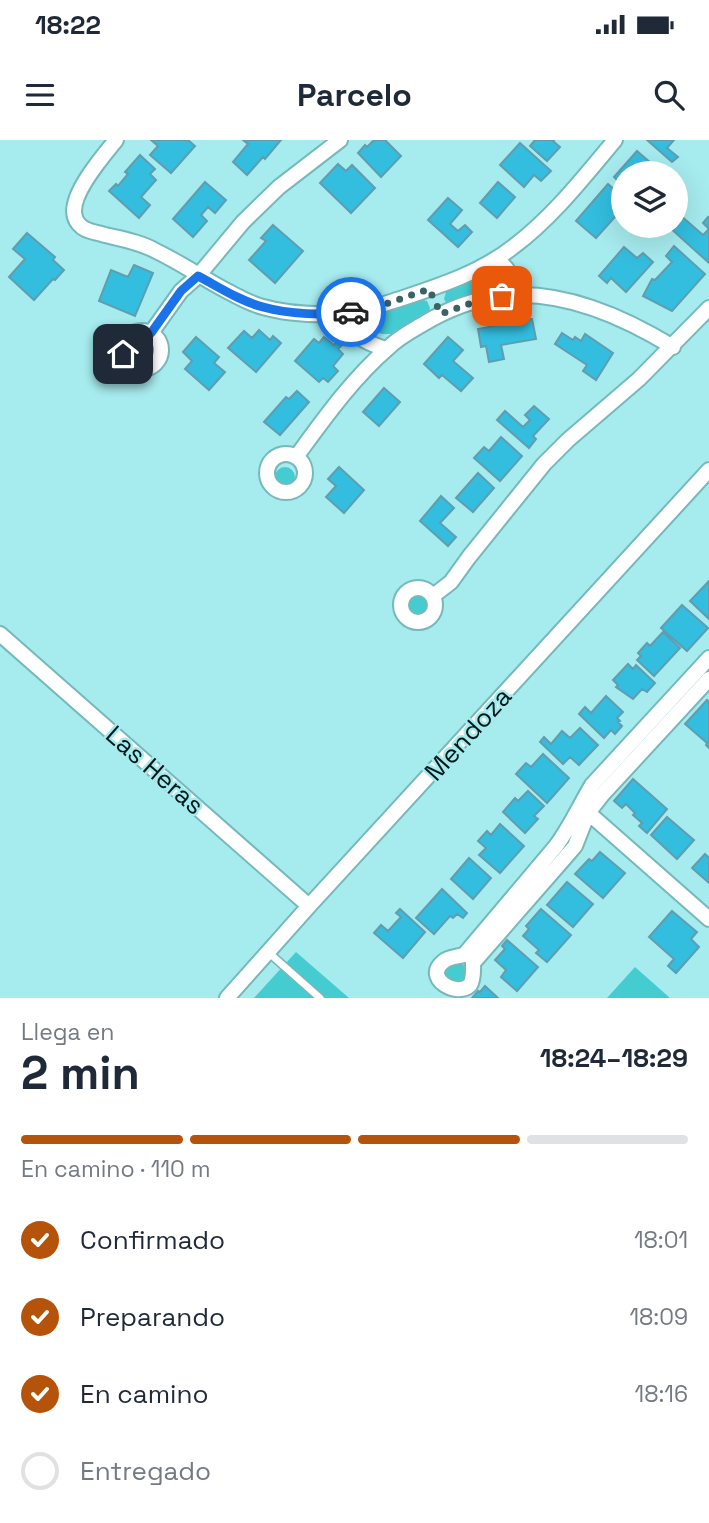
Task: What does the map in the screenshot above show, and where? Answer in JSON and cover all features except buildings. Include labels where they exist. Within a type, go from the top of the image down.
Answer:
[{"type":"street","points":[[116,140],[79,191],[74,217],[79,225],[87,230],[154,250],[198,276],[263,307],[294,312],[342,314],[380,306],[429,289],[497,259],[545,218],[615,140]]},
{"type":"street","points":[[151,333],[181,291],[198,276],[243,222],[279,187],[340,140]]},
{"type":"street","points":[[497,259],[506,268],[523,296]]},
{"type":"street","points":[[429,289],[441,314]]},
{"type":"street","points":[[296,457],[351,385],[386,349],[399,338],[441,314],[474,302],[502,296],[545,296],[617,317],[673,346]]},
{"type":"street","points":[[433,596],[451,582],[469,556],[552,456],[639,379],[709,308]]},
{"type":"street","points":[[342,314],[361,339],[386,349]]},
{"type":"street","name":"Mendoza","points":[[228,998],[709,470]]},
{"type":"street","name":"Las Heras","points":[[0,634],[309,906]]},
{"type":"street","points":[[707,664],[592,785],[584,809],[575,846],[473,963],[470,986],[457,993],[443,988],[437,975],[442,962],[464,955],[584,809],[602,795],[709,679]]},
{"type":"street","points":[[584,809],[709,919]]},
{"type":"lane","points":[[268,953],[320,998]]},
{"type":"shaded area","points":[[486,278],[496,280],[501,285],[447,304],[444,299],[446,292],[468,282]]},
{"type":"shaded area","points":[[427,301],[430,308],[428,313],[397,334],[382,334],[359,326],[363,316]]},
{"type":"shaded area","points":[[140,343],[148,343],[154,353],[148,363],[140,363],[134,357],[134,349]]},
{"type":"shaded area","points":[[281,467],[289,467],[295,477],[289,487],[281,487],[275,481],[275,473]]},
{"type":"shaded area","points":[[413,595],[421,595],[427,605],[421,615],[413,615],[407,609],[407,601]]},
{"type":"shaded area","points":[[296,952],[349,998],[254,998]]},
{"type":"shaded area","points":[[458,961],[466,969],[467,981],[450,989],[442,967]]},
{"type":"shaded area","points":[[635,967],[670,998],[607,998]]},
{"type":"way so far","points":[[351,312],[380,306],[429,289],[441,314],[474,302],[502,296]]},
{"type":"route","points":[[123,354],[124,342],[128,337],[139,331],[151,333],[181,291],[198,276],[263,307],[294,312],[351,312]]}]
